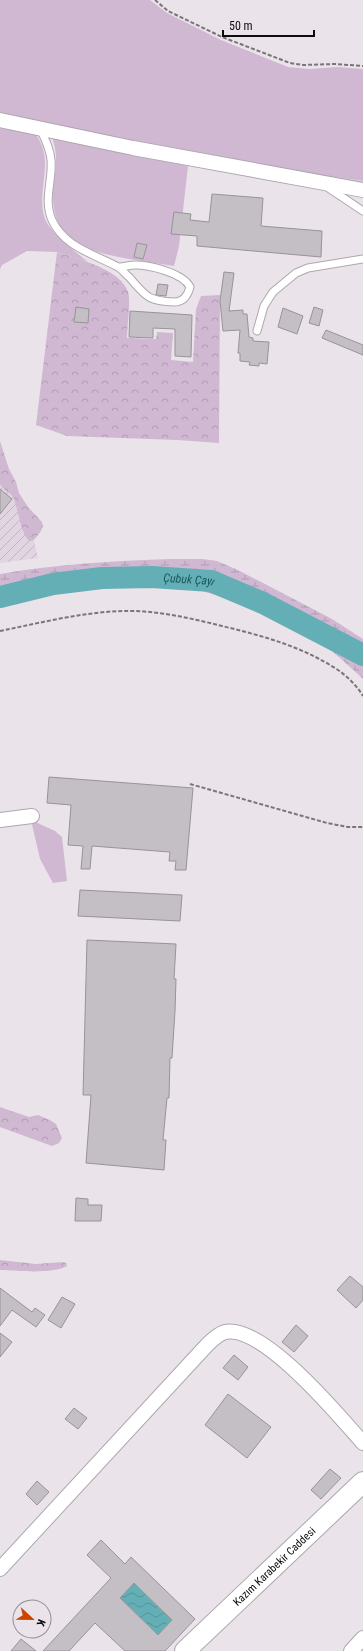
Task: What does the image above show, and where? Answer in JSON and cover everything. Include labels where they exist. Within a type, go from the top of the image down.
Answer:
[{"type":"street","points":[[0,120],[141,150],[363,190]]},
{"type":"street","points":[[0,820],[32,816]]},
{"type":"street","points":[[0,1569],[196,1356],[216,1336],[224,1332],[245,1335],[264,1345],[304,1378],[363,1443]]},
{"type":"street","name":"Kazım Karabekir Caddesi","points":[[184,1651],[363,1482]]},
{"type":"street","points":[[351,1651],[363,1638]]},
{"type":"lane","points":[[40,129],[50,149],[51,162],[48,206],[52,220],[59,232],[70,242],[87,253],[119,267],[147,296],[156,301],[178,302],[185,298],[190,287],[188,282],[168,272],[146,266],[135,265],[119,267]]},
{"type":"lane","points":[[320,182],[363,211]]},
{"type":"lane","points":[[257,331],[264,306],[273,292],[291,276],[308,268],[363,259]]},
{"type":"path","points":[[155,0],[168,11],[227,39],[290,63],[303,65],[335,64],[363,66]]},
{"type":"path","points":[[0,631],[80,615],[122,611],[148,612],[197,620],[251,633],[312,655],[332,666],[347,677],[363,696]]},
{"type":"path","points":[[190,784],[327,823],[348,827],[363,827]]},
{"type":"shaded area","points":[[0,460],[31,527],[38,558],[0,563]]},
{"type":"green space","points":[[0,0],[150,0],[167,13],[221,40],[288,67],[309,69],[338,67],[363,69],[363,181],[166,147],[0,112]]},
{"type":"green space","points":[[0,128],[36,135],[42,145],[44,156],[45,166],[42,198],[45,219],[58,236],[88,262],[57,252],[27,251],[2,265],[0,269]]},
{"type":"green space","points":[[52,137],[188,166],[179,246],[174,266],[102,253],[78,244],[68,237],[55,215],[53,195],[56,155]]},
{"type":"green space","points":[[57,252],[97,266],[117,277],[124,284],[129,296],[127,338],[156,339],[157,332],[173,333],[171,360],[193,362],[196,309],[201,296],[220,295],[219,443],[67,436],[36,425]]},
{"type":"green space","points":[[0,441],[19,493],[28,507],[42,522],[43,526],[41,531],[34,540],[30,541],[27,538],[22,528],[13,497],[0,484]]},
{"type":"green space","points":[[171,559],[203,559],[217,561],[238,570],[332,619],[363,639],[363,679],[329,649],[317,641],[236,603],[188,587],[155,583],[116,584],[77,588],[37,596],[0,606],[0,574],[85,564]]},
{"type":"green space","points":[[31,820],[55,831],[62,837],[67,881],[53,883],[40,859]]},
{"type":"green space","points":[[0,1107],[29,1117],[38,1115],[50,1120],[56,1124],[62,1138],[59,1143],[52,1146],[0,1127]]},
{"type":"green space","points":[[0,1260],[36,1264],[63,1262],[66,1263],[67,1266],[61,1269],[45,1271],[0,1270]]},
{"type":"water","points":[[134,1583],[172,1620],[158,1635],[120,1598]]},
{"type":"building","points":[[212,194],[263,198],[261,226],[322,231],[321,257],[197,246],[197,236],[171,234],[174,212],[191,214],[190,220],[209,222]]},
{"type":"building","points":[[137,243],[147,245],[143,259],[134,257]]},
{"type":"building","points":[[224,272],[234,273],[229,311],[243,310],[243,314],[247,314],[249,337],[253,338],[253,341],[269,342],[267,364],[259,363],[259,366],[249,365],[250,362],[240,361],[240,353],[238,353],[240,330],[223,331],[220,301]]},
{"type":"building","points":[[158,284],[168,285],[166,296],[156,295]]},
{"type":"building","points":[[76,307],[89,309],[88,323],[74,322]]},
{"type":"building","points":[[314,307],[323,310],[319,326],[309,323]]},
{"type":"building","points":[[283,308],[303,316],[297,334],[278,327]]},
{"type":"building","points":[[130,311],[192,315],[191,357],[175,356],[175,329],[153,328],[153,338],[129,337]]},
{"type":"building","points":[[326,330],[363,345],[363,355],[322,338]]},
{"type":"building","points":[[0,489],[12,499],[0,514]]},
{"type":"building","points":[[49,777],[193,788],[186,870],[175,870],[176,861],[169,861],[170,852],[92,846],[90,869],[81,869],[83,846],[68,845],[71,805],[47,803]]},
{"type":"building","points":[[80,890],[182,895],[180,921],[78,916]]},
{"type":"building","points":[[87,940],[176,944],[174,979],[176,979],[175,1011],[172,1058],[170,1058],[169,1098],[167,1098],[163,1140],[166,1140],[164,1170],[86,1163],[91,1095],[83,1095]]},
{"type":"building","points":[[76,1198],[88,1199],[88,1205],[102,1205],[101,1221],[75,1221]]},
{"type":"building","points":[[350,1276],[363,1287],[363,1300],[356,1308],[337,1290]]},
{"type":"building","points":[[0,1288],[32,1312],[35,1308],[45,1315],[36,1327],[12,1310],[0,1326]]},
{"type":"building","points":[[62,1297],[75,1304],[61,1328],[48,1320]]},
{"type":"building","points":[[296,1325],[308,1336],[294,1352],[282,1342]]},
{"type":"building","points":[[0,1333],[12,1342],[0,1357]]},
{"type":"building","points":[[234,1355],[248,1367],[238,1380],[223,1368]]},
{"type":"building","points":[[228,1394],[271,1427],[247,1458],[205,1425]]},
{"type":"building","points":[[74,1408],[87,1418],[78,1429],[65,1419]]},
{"type":"building","points":[[330,1469],[341,1478],[321,1499],[311,1490]]},
{"type":"building","points":[[37,1481],[49,1492],[37,1505],[26,1494]]},
{"type":"building","points":[[101,1540],[125,1564],[131,1557],[195,1619],[165,1651],[125,1651],[95,1623],[69,1651],[43,1651],[111,1578],[87,1555]],"holes":[[[134,1583],[172,1620],[158,1635],[120,1598]]]},
{"type":"building","points":[[21,1639],[36,1651],[11,1651]]},
{"type":"waterway","name":"Çubuk Çayı","points":[[0,597],[53,584],[102,578],[152,577],[211,581],[263,603],[363,655]]}]
